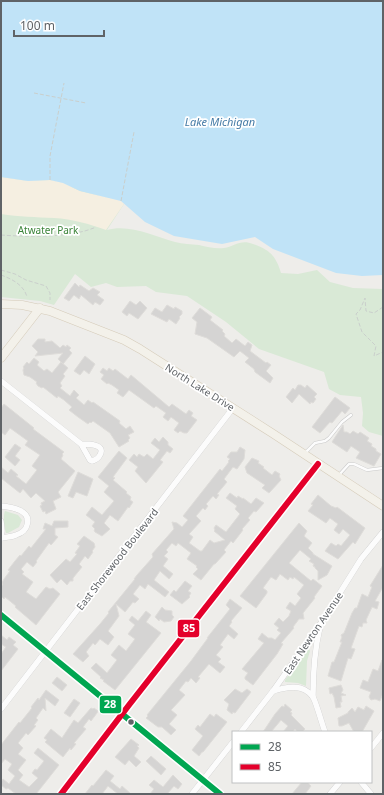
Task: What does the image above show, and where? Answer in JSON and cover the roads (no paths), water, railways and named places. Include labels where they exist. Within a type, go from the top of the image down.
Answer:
[{"type":"main road","name":"North Lake Drive","points":[[1,304],[40,308],[124,340],[233,408],[383,506]]},
{"type":"main road","points":[[1,358],[40,308]]},
{"type":"street","points":[[1,380],[82,444]]},
{"type":"street","name":"East Shorewood Boulevard","points":[[1,709],[233,408]]},
{"type":"street","points":[[61,794],[318,464]]},
{"type":"street","points":[[1,506],[14,508],[23,512],[28,517],[28,522],[22,532],[15,536],[1,538],[1,520]]},
{"type":"street","name":"East Newton Avenue","points":[[241,731],[272,691],[321,623],[361,560],[383,532]]},
{"type":"street","points":[[1,615],[220,794]]},
{"type":"street","points":[[321,623],[313,665],[313,697],[325,731]]},
{"type":"street","points":[[272,691],[292,686],[307,692],[313,697]]},
{"type":"street","points":[[372,747],[383,733]]},
{"type":"street","points":[[192,794],[232,743]]},
{"type":"street","points":[[330,794],[339,783]]},
{"type":"street","points":[[362,783],[371,794]]},
{"type":"lane","points":[[303,455],[315,443],[329,438],[342,422],[351,415]]},
{"type":"lane","points":[[338,477],[349,464],[354,464],[367,470],[383,468]]},
{"type":"water","name":"Lake Michigan","points":[[1,1],[383,1],[383,275],[362,276],[336,273],[273,249],[255,237],[222,244],[174,236],[145,222],[121,201],[80,191],[63,183],[50,180],[28,181],[1,177]]},
{"type":"park label","name":"Atwater Park","points":[[48,230]]}]
